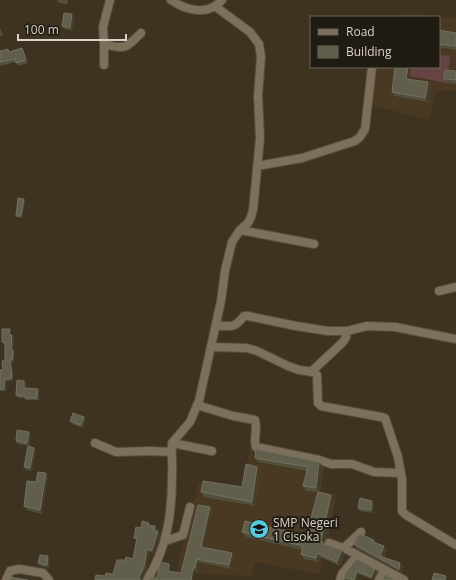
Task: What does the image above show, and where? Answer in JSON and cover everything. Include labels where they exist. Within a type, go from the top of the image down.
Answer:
[{"type":"street","points":[[104,65],[103,27],[110,0]]},
{"type":"street","points":[[171,0],[178,5],[192,10],[204,10],[222,0]]},
{"type":"street","points":[[147,580],[165,541],[171,512],[172,443],[190,422],[197,405],[216,325],[225,271],[232,242],[240,230],[248,223],[253,210],[260,138],[258,96],[261,57],[259,44],[250,32],[217,3]]},
{"type":"street","points":[[104,44],[119,48],[124,47],[129,45],[141,33]]},
{"type":"street","points":[[258,166],[302,158],[355,141],[360,137],[365,129],[372,68]]},
{"type":"street","points":[[240,230],[314,244]]},
{"type":"street","points":[[439,291],[456,287]]},
{"type":"street","points":[[216,325],[232,326],[237,324],[244,316],[248,316],[328,331],[347,331],[367,326],[395,327],[456,339]]},
{"type":"street","points":[[311,372],[343,342],[347,331]]},
{"type":"street","points":[[211,347],[247,348],[257,351],[288,366],[311,372],[317,375],[318,403],[320,406],[385,418],[398,458],[401,473],[402,508],[404,513],[456,545]]},
{"type":"street","points":[[197,405],[233,416],[255,420],[256,447],[319,460],[331,464],[352,464],[374,472],[401,473]]},
{"type":"street","points":[[95,443],[116,452],[171,452]]},
{"type":"street","points":[[172,443],[212,451]]},
{"type":"street","points":[[165,541],[184,535],[190,507]]},
{"type":"street","points":[[344,548],[361,532]]},
{"type":"street","points":[[329,543],[344,548],[404,580]]},
{"type":"street","points":[[340,580],[342,574],[357,556]]},
{"type":"street","points":[[6,580],[10,571],[19,569],[43,573],[49,580]]},
{"type":"street","points":[[379,580],[384,570]]},
{"type":"shaded area","points":[[407,13],[427,16],[407,16]]},
{"type":"shaded area","points":[[440,17],[456,18],[456,91],[436,91],[429,120],[368,104],[374,68],[440,68]]},
{"type":"shaded area","points":[[440,55],[450,56],[447,83],[410,76],[411,68],[440,68]]},
{"type":"shaded area","name":"SMP Negeri 1 Cisoka","points":[[251,445],[325,459],[321,491],[337,495],[320,574],[254,562],[252,576],[176,573],[199,482],[242,490]]},
{"type":"building","points":[[64,13],[72,14],[70,27],[62,26]]},
{"type":"building","points":[[440,30],[456,33],[456,46],[440,44]]},
{"type":"building","points":[[22,48],[26,60],[16,63],[15,59],[0,62],[0,51],[8,49],[9,52]]},
{"type":"building","points":[[395,68],[408,68],[406,79],[428,82],[425,98],[392,92]]},
{"type":"building","points":[[445,70],[456,71],[456,80],[444,79]]},
{"type":"building","points":[[18,198],[24,199],[21,216],[16,216]]},
{"type":"building","points":[[2,329],[10,329],[9,335],[12,335],[11,350],[13,350],[13,359],[10,359],[12,378],[5,379],[4,389],[0,389],[0,370],[3,370],[2,361],[5,361],[5,342],[2,342]]},
{"type":"building","points":[[17,380],[24,381],[24,388],[38,389],[37,398],[25,398],[25,396],[16,395]]},
{"type":"building","points":[[73,413],[84,417],[81,425],[70,421]]},
{"type":"building","points":[[17,430],[29,432],[27,443],[16,441]]},
{"type":"building","points":[[28,446],[34,448],[30,468],[24,467]]},
{"type":"building","points":[[256,449],[319,462],[316,488],[303,486],[308,467],[255,458]]},
{"type":"building","points":[[246,464],[257,467],[252,502],[201,492],[203,481],[242,487]]},
{"type":"building","points":[[38,472],[46,473],[40,510],[24,506],[27,481],[36,482]]},
{"type":"building","points":[[318,492],[331,495],[321,540],[324,544],[342,550],[337,562],[317,553],[316,558],[301,554],[303,546],[242,532],[245,521],[306,536]]},
{"type":"building","points":[[360,498],[372,501],[371,510],[358,508]]},
{"type":"building","points":[[198,505],[210,507],[201,547],[232,553],[229,565],[197,559],[195,568],[193,568],[191,580],[149,580],[151,577],[157,578],[160,562],[169,564],[168,571],[181,573]]},
{"type":"building","points":[[142,521],[149,523],[148,525],[155,526],[154,531],[158,531],[152,550],[147,549],[144,567],[139,577],[140,580],[95,580],[96,575],[105,576],[106,573],[113,574],[117,560],[125,560],[126,557],[133,559],[137,538],[134,538],[136,527],[141,528]]},
{"type":"building","points":[[360,534],[374,540],[373,542],[384,546],[380,556],[400,563],[399,569],[354,544]]},
{"type":"building","points":[[40,555],[48,556],[47,565],[38,563]]},
{"type":"building","points":[[357,559],[375,569],[371,577],[357,571],[354,580],[344,577],[346,572]]},
{"type":"building","points":[[434,573],[446,576],[445,580],[432,580]]},
{"type":"building","points":[[385,575],[395,580],[382,580]]},
{"type":"building","points":[[10,577],[28,580],[10,580]]},
{"type":"place","name":"SMP Negeri 1 Cisoka","points":[[259,529]]}]
